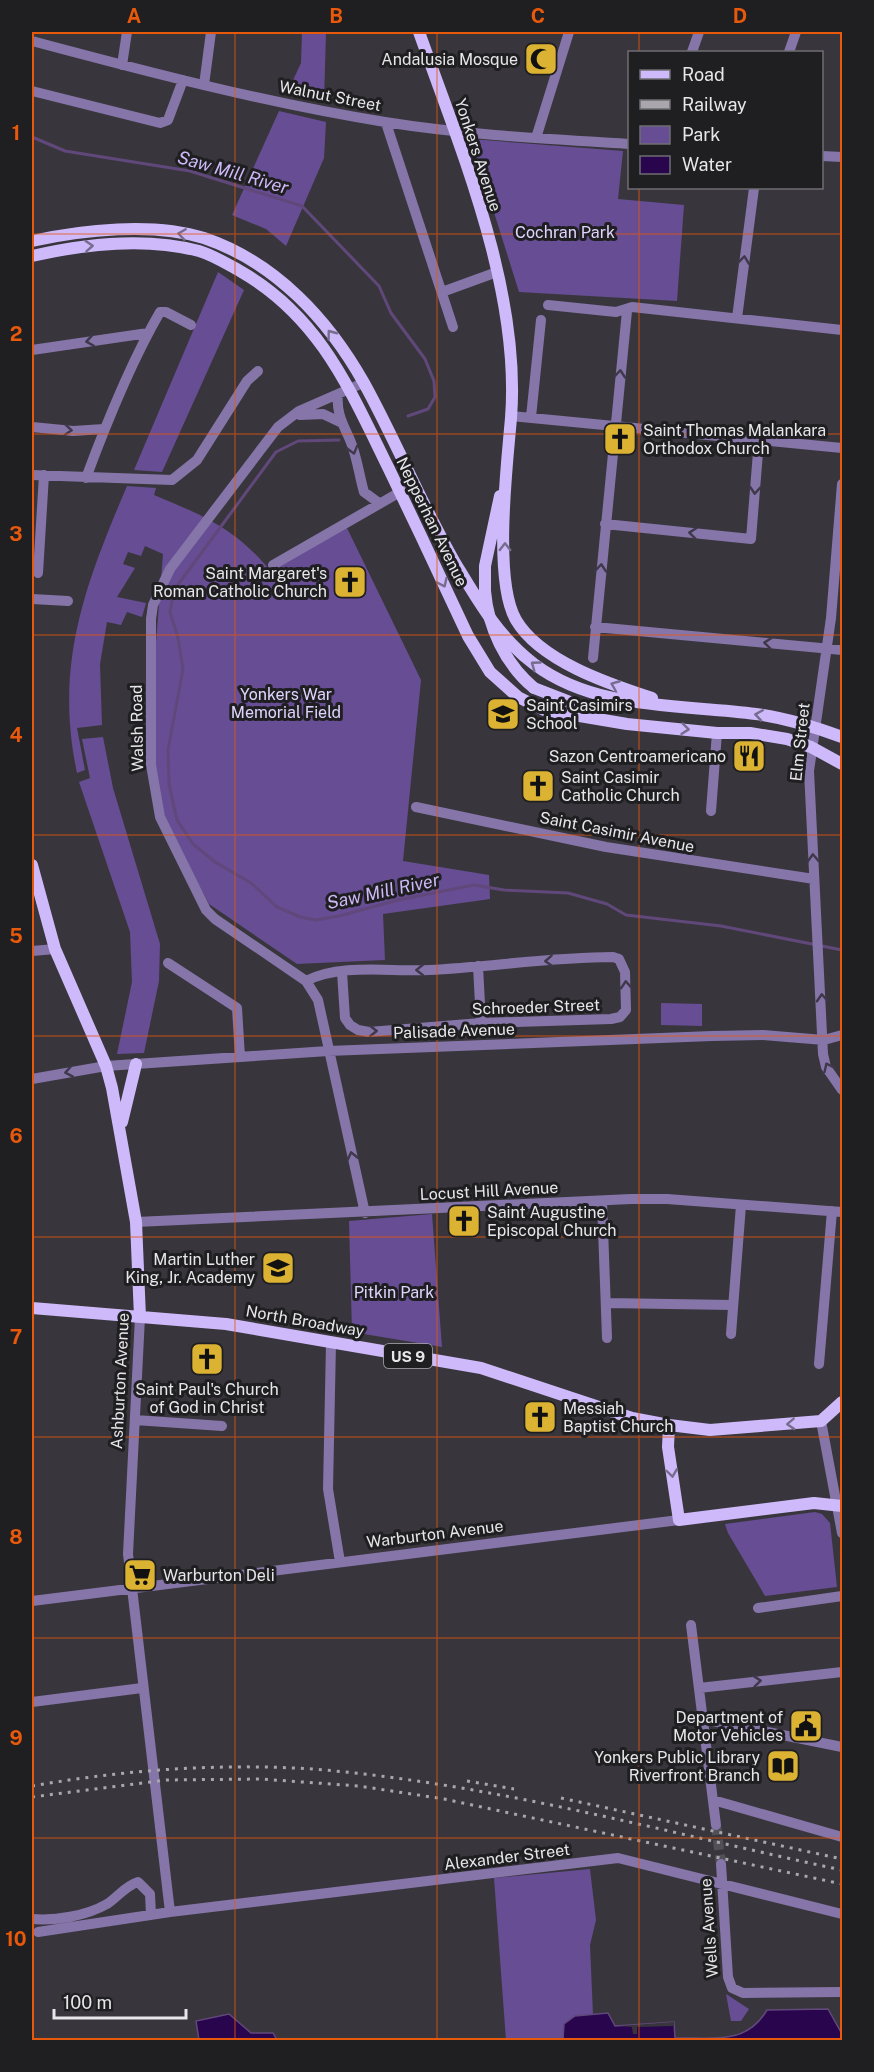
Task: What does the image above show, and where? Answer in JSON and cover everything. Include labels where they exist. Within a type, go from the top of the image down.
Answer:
[{"type":"main road","name":"Yonkers Avenue","points":[[419,32],[454,130],[503,294],[512,355],[511,416],[506,468],[504,582],[508,603],[516,621],[551,654],[597,678],[670,704]]},
{"type":"main road","name":"Nepperhan Avenue","points":[[32,241],[86,232],[126,230],[187,234],[218,244],[280,280],[298,296],[339,343],[363,382],[436,530],[477,599],[512,646],[558,680],[590,693],[625,700],[757,714],[816,727],[843,737]]},
{"type":"main road","name":"Nepperhan Avenue","points":[[32,255],[80,247],[124,244],[200,252],[248,276],[276,295],[320,340],[350,389],[468,636],[490,672],[519,697],[544,710],[652,726],[717,733],[750,733],[787,739],[811,747],[843,764]]},
{"type":"main road","name":"Yonkers Avenue","points":[[506,468],[485,566],[485,591],[489,620],[496,636],[510,660],[534,688],[579,707],[652,726]]},
{"type":"main road","name":"Ashburton Avenue","points":[[32,865],[55,949],[106,1066],[121,1126],[136,1222],[140,1317]]},
{"type":"main road","points":[[121,1126],[136,1064]]},
{"type":"main road","name":"North Broadway","points":[[32,1308],[226,1324],[481,1368],[632,1418],[669,1425],[710,1430],[821,1421]]},
{"type":"main road","points":[[821,1421],[843,1402]]},
{"type":"main road","points":[[669,1425],[668,1447],[679,1520]]},
{"type":"main road","name":"Warburton Avenue","points":[[679,1520],[814,1503],[839,1505]]},
{"type":"street","points":[[122,65],[127,32]]},
{"type":"street","points":[[204,85],[211,32]]},
{"type":"street","points":[[536,138],[569,32]]},
{"type":"street","points":[[692,51],[699,32]]},
{"type":"street","points":[[789,51],[796,32]]},
{"type":"street","name":"Walnut Street","points":[[32,41],[204,85],[386,123],[536,138],[628,144]]},
{"type":"street","points":[[32,92],[146,122],[160,123],[168,120],[183,80]]},
{"type":"street","points":[[386,123],[453,327]]},
{"type":"street","points":[[823,156],[843,157]]},
{"type":"street","points":[[737,318],[754,189]]},
{"type":"street","points":[[442,292],[497,273]]},
{"type":"street","points":[[548,305],[627,311],[632,307],[843,330]]},
{"type":"street","points":[[593,658],[627,311]]},
{"type":"street","points":[[86,478],[104,429],[160,312],[166,312],[191,325]]},
{"type":"street","points":[[531,417],[541,320]]},
{"type":"street","points":[[32,350],[148,333]]},
{"type":"street","points":[[32,475],[172,480],[197,460],[247,381],[258,371]]},
{"type":"street","name":"Walsh Road","points":[[363,382],[288,417],[170,569],[153,605],[151,619],[151,756],[160,817],[206,910],[215,920],[306,981],[318,1000],[365,1213]]},
{"type":"street","points":[[338,394],[340,422],[351,441],[364,492],[363,506],[359,514]]},
{"type":"street","points":[[288,417],[309,413],[323,414],[340,422]]},
{"type":"street","points":[[511,416],[843,448]]},
{"type":"street","points":[[32,427],[73,431],[104,429]]},
{"type":"street","points":[[605,524],[752,539],[759,440]]},
{"type":"street","points":[[38,573],[44,476]]},
{"type":"street","points":[[273,565],[379,502],[414,484]]},
{"type":"street","name":"Elm Street","points":[[824,1040],[809,771],[826,648],[843,484]]},
{"type":"street","points":[[364,492],[379,502]]},
{"type":"street","points":[[32,599],[68,601]]},
{"type":"street","points":[[595,627],[843,650]]},
{"type":"street","points":[[711,811],[717,733]]},
{"type":"street","name":"Saint Casimir Avenue","points":[[416,807],[606,847],[814,879]]},
{"type":"street","points":[[32,951],[55,949]]},
{"type":"street","name":"Schroeder Street","points":[[306,981],[321,974],[342,972],[431,970],[613,957],[623,964],[627,1000],[623,1014],[610,1019],[481,1023],[369,1032],[358,1030],[345,1018],[342,972]]},
{"type":"street","points":[[168,963],[237,1008],[240,1057]]},
{"type":"street","points":[[478,966],[481,1023]]},
{"type":"street","name":"Palisade Avenue","points":[[32,1079],[106,1066],[328,1051],[712,1036],[763,1035],[824,1040],[843,1035]]},
{"type":"street","points":[[824,1040],[823,1054],[826,1067],[843,1090]]},
{"type":"street","name":"Locust Hill Avenue","points":[[136,1222],[667,1199],[837,1211]]},
{"type":"street","points":[[602,1201],[607,1338]]},
{"type":"street","points":[[731,1334],[741,1205]]},
{"type":"street","points":[[819,1364],[837,1211]]},
{"type":"street","points":[[607,1303],[732,1305]]},
{"type":"street","name":"Ashburton Avenue","points":[[140,1317],[128,1537],[130,1588],[171,1912]]},
{"type":"street","points":[[331,1343],[328,1489],[340,1562]]},
{"type":"street","points":[[135,1420],[222,1426]]},
{"type":"street","points":[[821,1421],[843,1533]]},
{"type":"street","name":"Warburton Avenue","points":[[32,1601],[679,1520]]},
{"type":"street","points":[[758,1608],[843,1596]]},
{"type":"street","points":[[691,1625],[716,1825]]},
{"type":"street","points":[[699,1688],[843,1672]]},
{"type":"street","points":[[32,1702],[142,1688]]},
{"type":"street","points":[[703,1719],[843,1747]]},
{"type":"street","points":[[713,1800],[843,1838]]},
{"type":"street","name":"Alexander Street","points":[[84,1920],[151,1915],[618,1858],[723,1882],[843,1914]]},
{"type":"street","name":"Wells Avenue","points":[[721,1864],[728,1977],[732,1988],[743,1993],[843,1992]]},
{"type":"street","points":[[38,1932],[84,1920],[131,1884],[138,1882],[150,1894],[151,1915]]},
{"type":"street","points":[[32,1919],[84,1920]]},
{"type":"green space","points":[[302,32],[326,32],[324,101],[287,93],[301,63]]},
{"type":"green space","points":[[279,111],[326,122],[324,158],[286,246],[266,229],[232,215]]},
{"type":"green space","name":"Cochran Park","points":[[471,139],[623,151],[618,199],[684,205],[677,301],[519,292]]},
{"type":"green space","points":[[218,272],[244,290],[162,472],[134,470]]},
{"type":"green space","name":"Yonkers War Memorial Field","points":[[127,486],[156,488],[154,495],[217,524],[243,543],[269,569],[347,528],[421,680],[403,861],[489,875],[490,899],[383,914],[385,960],[297,964],[209,904],[162,816],[153,756],[155,655],[163,554],[145,546],[141,556],[128,552],[123,564],[135,568],[117,597],[146,603],[142,617],[127,612],[121,625],[107,622],[100,664],[102,725],[77,728],[85,770],[77,773],[71,733],[69,696],[72,660],[78,626],[98,557]]},
{"type":"green space","points":[[103,737],[113,788],[160,944],[159,981],[144,1053],[117,1054],[132,982],[130,932],[79,782],[90,778],[82,739]]},
{"type":"green space","points":[[661,1003],[702,1004],[702,1026],[661,1025]]},
{"type":"green space","name":"Pitkin Park","points":[[432,1214],[442,1347],[352,1332],[349,1221]]},
{"type":"green space","points":[[815,1512],[822,1514],[830,1523],[837,1587],[765,1596],[725,1524]]},
{"type":"green space","points":[[590,1869],[596,1920],[590,1945],[593,2015],[575,2016],[563,2040],[506,2040],[494,1878]]},
{"type":"green space","points":[[726,1994],[749,2009],[741,2021],[731,2021]]},
{"type":"water","points":[[828,2009],[842,2034],[842,2040],[563,2040],[564,2024],[575,2016],[608,2013],[615,2026],[674,2022],[675,2038],[715,2038],[727,2037],[749,2029],[767,2010]]},
{"type":"water","points":[[229,2014],[251,2033],[273,2033],[277,2040],[199,2040],[196,2021]]},
{"type":"pier","points":[[674,2022],[674,2026],[637,2027],[637,2034],[633,2034],[632,2027],[621,2026]]},
{"type":"waterway","name":"Saw Mill River","points":[[32,137],[65,151],[190,171],[302,206],[379,286],[391,313],[425,359],[434,381],[435,397],[428,409],[408,416]]},
{"type":"waterway","name":"Saw Mill River","points":[[339,440],[298,441],[276,452],[174,590],[170,612],[178,638],[183,669],[168,750],[169,784],[177,820],[193,844],[215,862],[251,883],[277,907],[300,917],[316,920],[474,885],[504,890],[568,893],[607,904],[626,915],[721,926],[842,950]]},
{"type":"tunnel","points":[[716,1825],[721,1864]]},
{"type":"railway","points":[[32,1786],[171,1769],[242,1767],[312,1769],[446,1785],[513,1797],[842,1870]]},
{"type":"railway","points":[[32,1797],[166,1780],[260,1779],[359,1786],[444,1799],[842,1884]]},
{"type":"railway","points":[[467,1781],[514,1789]]},
{"type":"railway","points":[[561,1798],[842,1859]]},
{"type":"place","name":"Andalusia Mosque","points":[[541,59]]},
{"type":"place","name":"Saint Thomas Malankara Orthodox Church","points":[[620,439]]},
{"type":"place","name":"Saint Margaret's Roman Catholic Church","points":[[350,582]]},
{"type":"place","name":"Saint Casimirs School","points":[[503,714]]},
{"type":"place","name":"Sazon Centroamericano","points":[[749,756]]},
{"type":"place","name":"Saint Casimir Catholic Church","points":[[538,786]]},
{"type":"place","name":"Saint Augustine Episcopal Church","points":[[464,1221]]},
{"type":"place","name":"Martin Luther King, Jr. Academy","points":[[278,1268]]},
{"type":"place","name":"Saint Paul's Church of God in Christ","points":[[207,1359]]},
{"type":"place","name":"Messiah Baptist Church","points":[[540,1417]]},
{"type":"place","name":"Warburton Deli","points":[[140,1575]]},
{"type":"place","name":"Department of Motor Vehicles","points":[[806,1726]]},
{"type":"place","name":"Yonkers Public Library Riverfront Branch","points":[[783,1766]]}]
